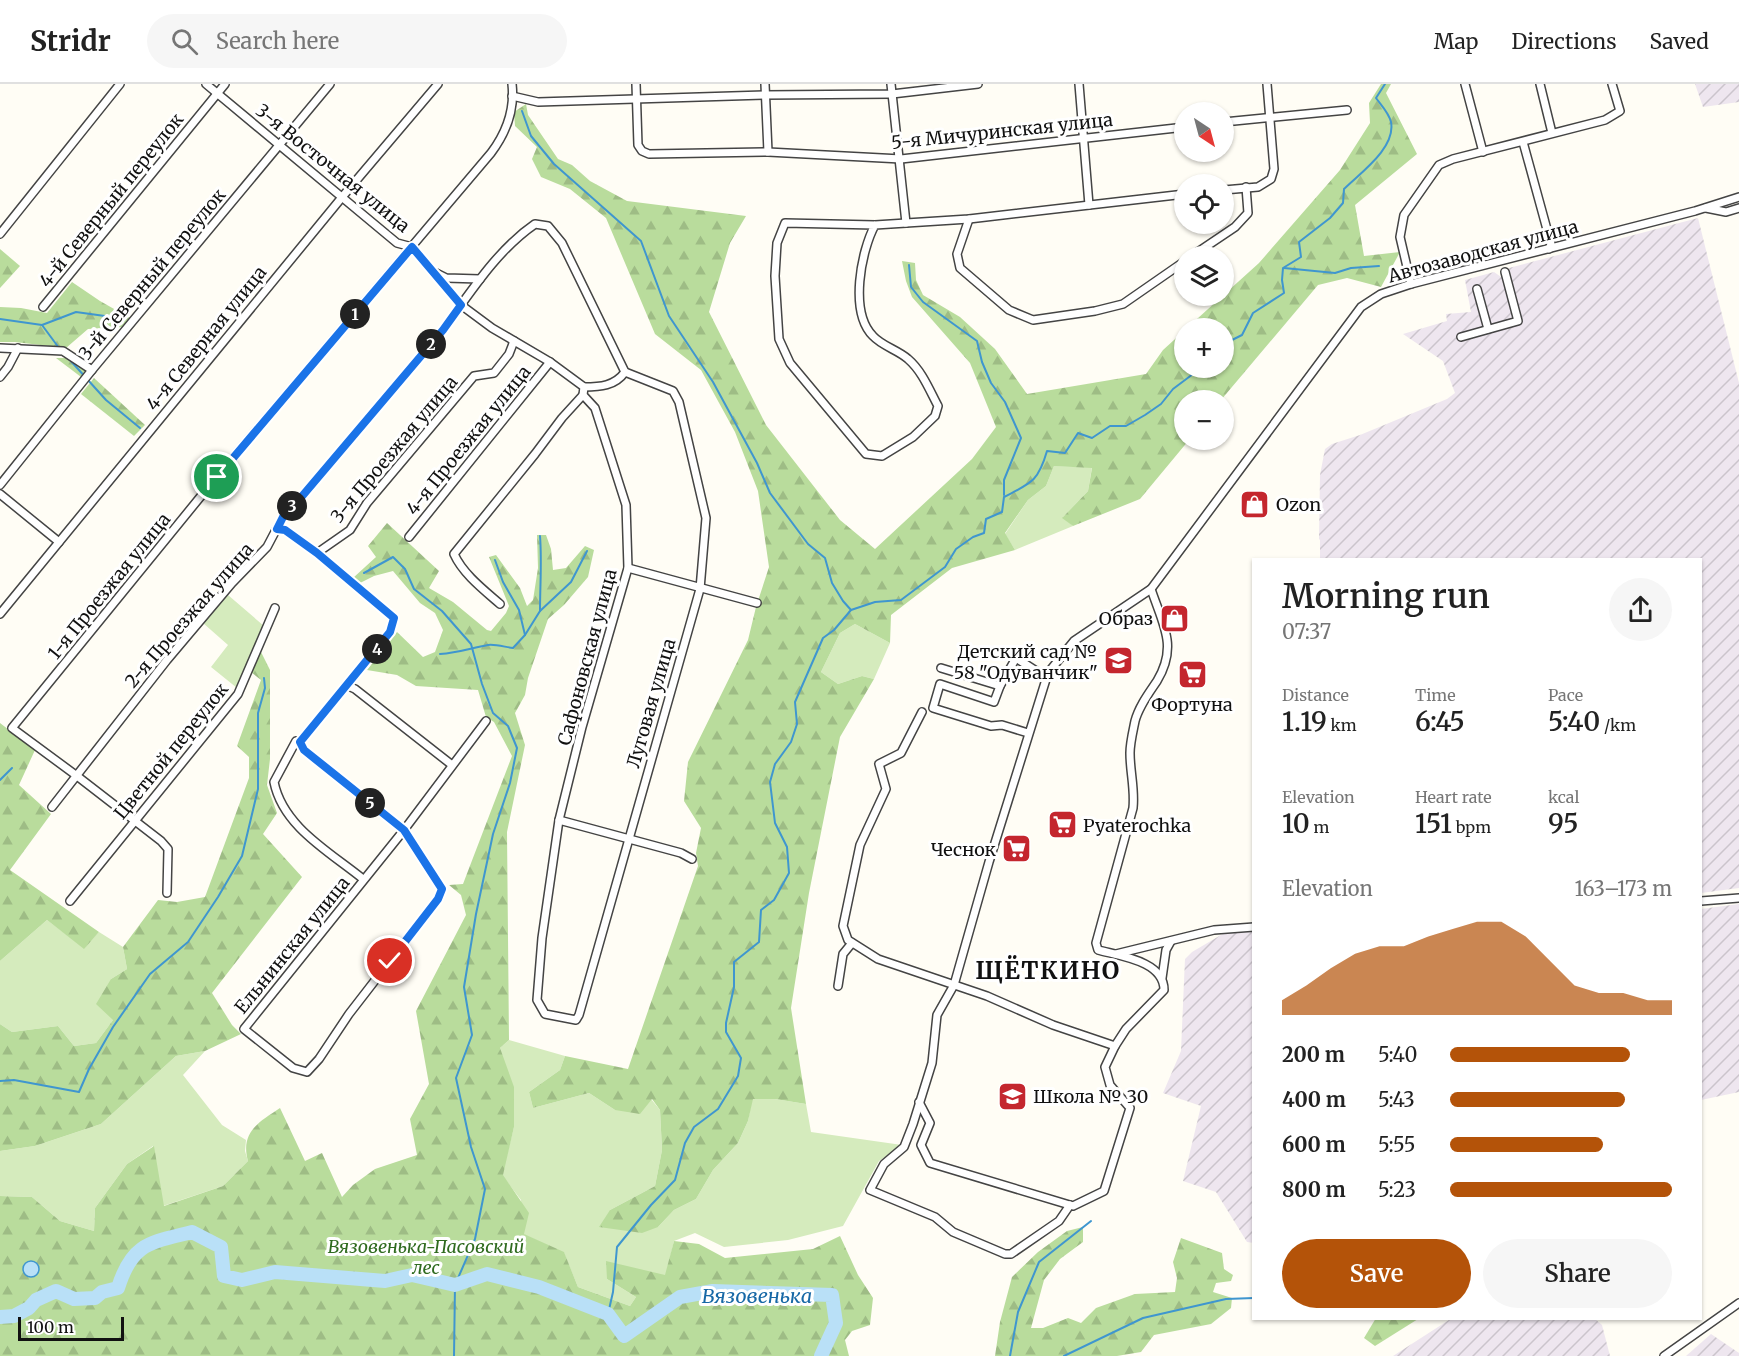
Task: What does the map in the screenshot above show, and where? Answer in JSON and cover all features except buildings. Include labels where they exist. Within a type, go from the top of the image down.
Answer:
[{"type":"street","points":[[0,234],[120,84]]},
{"type":"street","name":"3-я Восточная улица","points":[[206,84],[397,243],[412,247],[461,305]]},
{"type":"street","name":"4-й Северный переулок","points":[[43,307],[225,84]]},
{"type":"street","name":"3-й Северный переулок","points":[[0,485],[92,370],[330,84]]},
{"type":"street","name":"4-я Северная улица","points":[[0,614],[343,196],[438,84]]},
{"type":"street","name":"1-я Проезжая улица","points":[[77,776],[12,728],[219,474],[503,137],[509,117],[512,84]]},
{"type":"street","points":[[636,84],[636,99]]},
{"type":"street","points":[[765,84],[768,152]]},
{"type":"street","points":[[891,84],[906,223]]},
{"type":"street","points":[[512,96],[538,102],[765,95],[892,94],[978,84]]},
{"type":"street","points":[[1079,84],[1089,205]]},
{"type":"street","points":[[1234,189],[1258,187],[1271,179],[1274,169],[1267,84]]},
{"type":"street","points":[[1465,84],[1483,152]]},
{"type":"street","points":[[1540,84],[1552,133]]},
{"type":"street","points":[[1411,284],[1400,237],[1404,215],[1439,165],[1453,159],[1605,120],[1620,111],[1612,84]]},
{"type":"street","name":"5-я Мичуринская улица","points":[[636,99],[638,145],[642,152],[649,154],[768,152],[900,159],[1174,128]]},
{"type":"street","points":[[1234,121],[1347,110]]},
{"type":"street","points":[[1523,142],[1551,244],[1549,249]]},
{"type":"street","points":[[1207,246],[1235,227],[1248,213],[1246,187]]},
{"type":"street","points":[[875,225],[868,238],[861,266],[861,315],[872,336],[907,358],[920,371],[938,406],[935,416],[913,437],[882,456],[866,453],[790,363],[779,339],[775,276],[777,243],[785,223],[875,225],[969,219],[1174,195]]},
{"type":"street","name":"Автозаводская улица","points":[[1070,1205],[1059,1221],[1011,1254],[1005,1254],[953,1232],[935,1217],[870,1190],[884,1164],[904,1147],[913,1124],[932,1063],[937,1015],[954,985],[1028,733],[1047,678],[1074,641],[1151,590],[1361,308],[1381,294],[1411,284],[1706,208],[1739,197]]},
{"type":"street","name":"Автозаводская улица","points":[[1706,208],[1726,212],[1739,208]]},
{"type":"street","points":[[969,219],[957,254],[960,268],[1009,310],[1033,320],[1095,311],[1123,304],[1174,269]]},
{"type":"street","name":"2-я Проезжая улица","points":[[52,807],[167,660],[232,583],[267,547],[286,511],[298,501],[443,330],[480,279],[518,236],[535,224],[548,226],[562,243],[625,372]]},
{"type":"street","points":[[1461,337],[1518,321],[1505,272]]},
{"type":"street","points":[[435,273],[446,278],[480,279]]},
{"type":"street","points":[[1477,289],[1488,329]]},
{"type":"street","points":[[461,305],[492,328],[550,362],[584,387],[600,387],[620,380],[625,372]]},
{"type":"street","name":"3-я Проезжая улица","points":[[317,553],[350,530],[367,503],[446,408],[474,376],[494,374],[509,354],[514,341]]},
{"type":"street","points":[[0,348],[63,351],[92,370]]},
{"type":"street","points":[[0,377],[18,348]]},
{"type":"street","name":"4-я Проезжая улица","points":[[409,537],[550,362]]},
{"type":"street","name":"Луговая улица","points":[[576,1020],[700,589],[706,518],[679,402],[673,391],[625,372]]},
{"type":"street","points":[[500,604],[478,585],[457,561],[454,554],[562,418],[583,396],[584,387]]},
{"type":"street","name":"Сафоновская улица","points":[[576,1020],[545,1014],[537,1000],[541,949],[559,820],[582,727],[628,568],[626,505],[595,408],[583,396]]},
{"type":"street","points":[[0,494],[58,542]]},
{"type":"street","points":[[277,529],[285,530],[317,553]]},
{"type":"street","name":"Ельнинская улица","points":[[317,553],[394,618],[390,632],[300,742],[296,741],[274,782],[277,796],[289,818],[363,879]]},
{"type":"street","points":[[628,568],[757,603]]},
{"type":"street","points":[[1151,590],[1168,640],[1169,654],[1164,669],[1139,709],[1136,719],[1130,751],[1135,795],[1133,808],[1096,939],[1098,950],[1151,967],[1162,978]]},
{"type":"street","name":"Цветной переулок","points":[[70,901],[238,694],[275,608]]},
{"type":"street","points":[[1028,733],[1002,725],[991,726],[933,708],[940,684],[994,702],[1016,658],[1047,678]]},
{"type":"street","points":[[941,668],[1000,686]]},
{"type":"street","points":[[346,685],[355,689],[452,765]]},
{"type":"street","points":[[922,712],[901,753],[879,764],[886,789],[860,845],[843,926],[848,940],[878,959],[987,996],[1053,1025],[1115,1046]]},
{"type":"street","name":"Ельнинская улица","points":[[404,830],[442,889],[438,899],[349,1014],[319,1059],[307,1072],[293,1068],[244,1029],[404,830],[486,721]]},
{"type":"street","points":[[300,742],[304,750],[404,830]]},
{"type":"street","points":[[77,776],[161,841],[168,849],[167,893]]},
{"type":"street","points":[[559,820],[681,853],[692,859]]},
{"type":"street","points":[[1702,901],[1739,898]]},
{"type":"street","points":[[1114,954],[1214,930],[1252,927]]},
{"type":"street","points":[[919,1102],[930,1123],[921,1145],[930,1163],[1073,1206],[1104,1191],[1130,1108],[1110,1085],[1105,1067],[1126,1029],[1162,994],[1166,950],[1171,940]]},
{"type":"street","points":[[838,986],[843,954],[852,943]]},
{"type":"street","points":[[1664,1356],[1739,1303]]},
{"type":"shaded area","points":[[1695,84],[1739,84],[1739,102],[1703,107]]},
{"type":"shaded area","points":[[1698,218],[1739,383],[1739,888],[1702,893],[1702,558],[1320,558],[1320,475],[1325,449],[1332,444],[1360,435],[1447,399],[1455,393],[1443,361],[1403,334],[1447,321],[1446,314],[1471,312],[1465,280],[1494,272],[1504,279],[1509,298],[1516,297],[1509,268]]},
{"type":"shaded area","points":[[1739,904],[1739,1092],[1702,1100],[1702,909]]},
{"type":"shaded area","points":[[1226,932],[1252,932],[1252,1243],[1247,1242],[1216,1192],[1183,1181],[1201,1106],[1163,1093],[1181,1051],[1185,959],[1192,952]]},
{"type":"shaded area","points":[[1449,1320],[1596,1320],[1602,1325],[1610,1356],[1393,1356]]},
{"type":"shaded area","points":[[1711,1334],[1739,1353],[1739,1356],[1686,1356]]},
{"type":"green space","points":[[1381,84],[1391,84],[1386,93],[1417,154],[1355,205],[1364,256],[1400,252],[1381,287],[1347,278],[1318,285],[1229,390],[1174,390],[1174,450],[1181,450],[1140,499],[1073,526],[1062,518],[1088,491],[1092,468],[1054,466],[1046,486],[1028,500],[1005,533],[1015,550],[952,568],[891,615],[890,643],[855,624],[840,633],[821,672],[838,684],[862,676],[874,679],[840,737],[809,893],[791,1008],[806,1104],[775,1099],[753,1099],[748,1121],[738,1143],[713,1170],[696,1199],[674,1210],[658,1227],[642,1233],[599,1227],[610,1210],[655,1186],[662,1150],[660,1110],[652,1099],[640,1114],[615,1110],[589,1093],[533,1108],[529,1092],[560,1070],[565,1056],[628,1069],[698,866],[696,853],[701,828],[684,801],[688,762],[748,640],[769,567],[758,491],[735,432],[701,370],[655,334],[606,218],[570,189],[541,177],[532,159],[537,147],[515,126],[514,112],[526,104],[528,115],[558,159],[572,165],[590,181],[627,201],[746,216],[730,243],[709,312],[766,425],[840,520],[875,549],[972,459],[996,427],[970,363],[912,297],[902,261],[915,263],[916,280],[923,295],[960,317],[995,349],[1027,394],[1146,374],[1163,350],[1174,340],[1174,378],[1234,378],[1234,318],[1198,318],[1211,306],[1234,306],[1234,286],[1259,263],[1340,170],[1370,123],[1369,103]]},
{"type":"green space","points":[[0,249],[20,266],[0,288]]},
{"type":"green space","points":[[72,282],[130,318],[124,327],[88,329],[66,348],[0,342],[0,307],[47,313]]},
{"type":"green space","points":[[56,358],[71,358],[88,370],[81,377]]},
{"type":"green space","points":[[94,378],[145,425],[134,436],[81,394]]},
{"type":"green space","points":[[1054,466],[1092,467],[1088,491],[1063,517],[1073,526],[1015,550],[1005,534],[1028,500],[1046,486]]},
{"type":"green space","name":"Вязовенька-Пасовский лес","points":[[387,523],[439,571],[429,588],[453,602],[491,631],[509,606],[489,557],[496,555],[520,588],[527,606],[533,600],[538,568],[537,535],[546,535],[551,549],[553,570],[566,568],[585,546],[594,550],[588,577],[564,605],[548,619],[528,678],[525,695],[515,713],[525,745],[507,832],[509,1040],[500,1048],[514,1087],[514,1127],[503,1175],[529,1213],[524,1234],[564,1252],[578,1287],[630,1306],[636,1297],[607,1279],[606,1261],[665,1275],[674,1241],[699,1244],[725,1258],[813,1249],[840,1236],[858,1275],[873,1298],[870,1325],[852,1331],[845,1340],[849,1356],[0,1356],[0,1196],[32,1197],[60,1221],[94,1231],[95,1208],[127,1164],[154,1146],[164,1206],[223,1186],[248,1161],[247,1142],[253,1129],[280,1108],[305,1161],[322,1153],[342,1197],[353,1185],[375,1169],[417,1155],[410,1119],[429,1084],[416,1011],[466,915],[461,895],[449,885],[463,884],[512,756],[494,722],[486,717],[478,690],[416,686],[397,675],[367,670],[397,632],[423,657],[435,652],[443,630],[435,613],[420,603],[393,571],[360,583],[353,578],[376,557],[368,546]]},
{"type":"green space","points":[[228,595],[264,626],[237,688],[211,667],[228,645],[203,623]]},
{"type":"green space","points":[[855,624],[890,643],[874,679],[862,676],[838,684],[821,672],[840,633]]},
{"type":"green space","points":[[261,652],[270,670],[270,759],[267,785],[277,813],[263,834],[302,877],[212,993],[232,1025],[241,1034],[205,1051],[176,1056],[101,1124],[35,1146],[0,1151],[0,1024],[12,1032],[58,1026],[74,1046],[96,1043],[113,1020],[96,1004],[111,979],[127,969],[123,947],[158,900],[177,902],[205,897],[249,778],[249,757],[237,746],[261,680],[251,672]]},
{"type":"green space","points":[[0,723],[35,750],[19,785],[51,814],[10,870],[99,932],[84,949],[47,920],[0,961]]},
{"type":"green space","points":[[47,920],[84,948],[99,932],[123,947],[127,969],[111,979],[113,1020],[96,1043],[74,1046],[58,1026],[12,1032],[0,1024],[0,961]]},
{"type":"green space","points":[[509,1040],[565,1056],[560,1070],[529,1092],[533,1108],[589,1093],[615,1110],[651,1099],[660,1110],[662,1150],[655,1186],[610,1210],[658,1227],[674,1210],[696,1199],[713,1170],[738,1143],[748,1121],[752,1099],[775,1099],[806,1104],[811,1132],[902,1145],[879,1161],[843,1226],[788,1240],[724,1247],[695,1233],[674,1241],[666,1275],[607,1279],[636,1297],[630,1306],[578,1287],[564,1253],[523,1234],[521,1200],[502,1175],[514,1127],[500,1048]]},
{"type":"green space","points":[[205,1051],[183,1075],[222,1125],[246,1140],[245,1151],[248,1161],[223,1186],[163,1206],[153,1146],[127,1164],[95,1208],[94,1231],[60,1221],[32,1197],[0,1196],[0,1151],[35,1146],[101,1124],[176,1056]]},
{"type":"green space","points":[[1083,1227],[1083,1242],[1060,1259],[1044,1280],[1031,1328],[1043,1328],[1068,1318],[1081,1323],[1096,1308],[1135,1294],[1175,1292],[1177,1278],[1173,1262],[1181,1238],[1222,1253],[1224,1269],[1233,1275],[1231,1281],[1216,1283],[1213,1292],[1232,1298],[1231,1308],[1211,1324],[1154,1335],[1141,1352],[1117,1356],[995,1356],[1000,1322],[1012,1277],[1038,1252],[1067,1231]]},
{"type":"green space","points":[[1375,1320],[1416,1320],[1375,1346],[1364,1338]]},
{"type":"water","points":[[31,1261],[37,1263],[39,1269],[37,1275],[31,1277],[25,1275],[23,1269],[25,1263]]},
{"type":"waterway","points":[[1234,339],[1242,335],[1253,313],[1284,293],[1283,268],[1301,257],[1299,242],[1330,218],[1343,203],[1344,189],[1383,150],[1391,132],[1391,122],[1387,112],[1376,98],[1385,84]]},
{"type":"waterway","points":[[522,111],[531,136],[554,164],[641,241],[669,316],[713,382],[757,463],[770,493],[808,544],[825,558],[832,583],[851,610]]},
{"type":"waterway","points":[[909,265],[911,287],[923,302],[977,341],[982,362],[991,383],[1005,402],[1021,438],[1004,480],[1004,495]]},
{"type":"waterway","points":[[1284,268],[1335,273],[1351,268],[1379,266]]},
{"type":"waterway","points":[[0,319],[42,325],[76,312],[112,317]]},
{"type":"waterway","points":[[42,325],[59,348]]},
{"type":"waterway","points":[[69,359],[106,400],[140,428]]},
{"type":"waterway","points":[[608,1314],[613,1292],[617,1247],[675,1180],[685,1143],[694,1127],[718,1109],[738,1076],[741,1058],[726,1032],[734,987],[734,962],[759,942],[761,910],[774,900],[789,873],[787,847],[775,823],[770,782],[775,764],[791,742],[797,724],[795,702],[823,638],[834,630],[851,610],[875,602],[901,600],[945,567],[956,549],[973,537],[984,533],[986,519],[1002,512],[1004,497],[1027,484],[1037,475],[1047,451],[1065,453],[1078,433],[1092,438],[1110,426],[1126,426],[1161,404],[1173,389],[1188,378]]},
{"type":"waterway","points":[[540,536],[540,611]]},
{"type":"waterway","points":[[525,635],[540,611],[571,582],[587,551]]},
{"type":"waterway","points":[[364,573],[393,557],[405,569],[414,589],[442,611],[471,644],[493,713],[508,726],[517,748],[510,783],[493,834],[476,914],[464,987],[472,1035],[456,1078],[471,1147],[485,1189],[475,1239],[455,1285],[454,1356]]},
{"type":"waterway","points":[[440,654],[488,645],[513,648],[525,635],[519,610],[503,582],[495,560]]},
{"type":"waterway","points":[[0,1081],[14,1080],[79,1092],[113,1027],[150,974],[188,942],[218,897],[242,856],[258,789],[258,713],[265,688],[264,678]]},
{"type":"waterway","points":[[0,780],[12,768]]},
{"type":"waterway","points":[[1010,1356],[1018,1312],[1039,1262],[1091,1221]]},
{"type":"waterway","name":"Вязовенька","points":[[0,1317],[14,1316],[29,1308],[36,1300],[56,1291],[74,1299],[95,1298],[102,1292],[118,1288],[123,1273],[136,1253],[153,1243],[192,1232],[221,1247],[224,1276],[242,1280],[275,1272],[385,1281],[412,1275],[455,1285],[487,1274],[539,1287],[608,1314],[624,1336],[680,1297],[713,1291],[832,1295],[836,1323],[821,1356]]},
{"type":"waterway","points":[[1064,1356],[1143,1318],[1226,1299],[1252,1298]]},
{"type":"place","name":"Ozon","points":[[1255,504]]},
{"type":"place","name":"Образ","points":[[1174,618]]},
{"type":"place","name":"Детский сад № 58 \"Одуванчик\"","points":[[1119,661]]},
{"type":"place","name":"Фортуна","points":[[1192,675]]},
{"type":"place","name":"Pyaterochka","points":[[1062,825]]},
{"type":"place","name":"Чеснок","points":[[1017,849]]},
{"type":"place","name":"Школа № 30","points":[[1012,1096]]},
{"type":"district","name":"ЩЁТКИНО","points":[[1048,970]]},
{"type":"route","points":[[217,477],[412,247],[461,305],[443,330],[298,501],[286,511],[277,529],[285,530],[317,553],[394,618],[390,632],[300,742],[304,750],[404,830],[442,889],[438,899],[390,961]]}]
